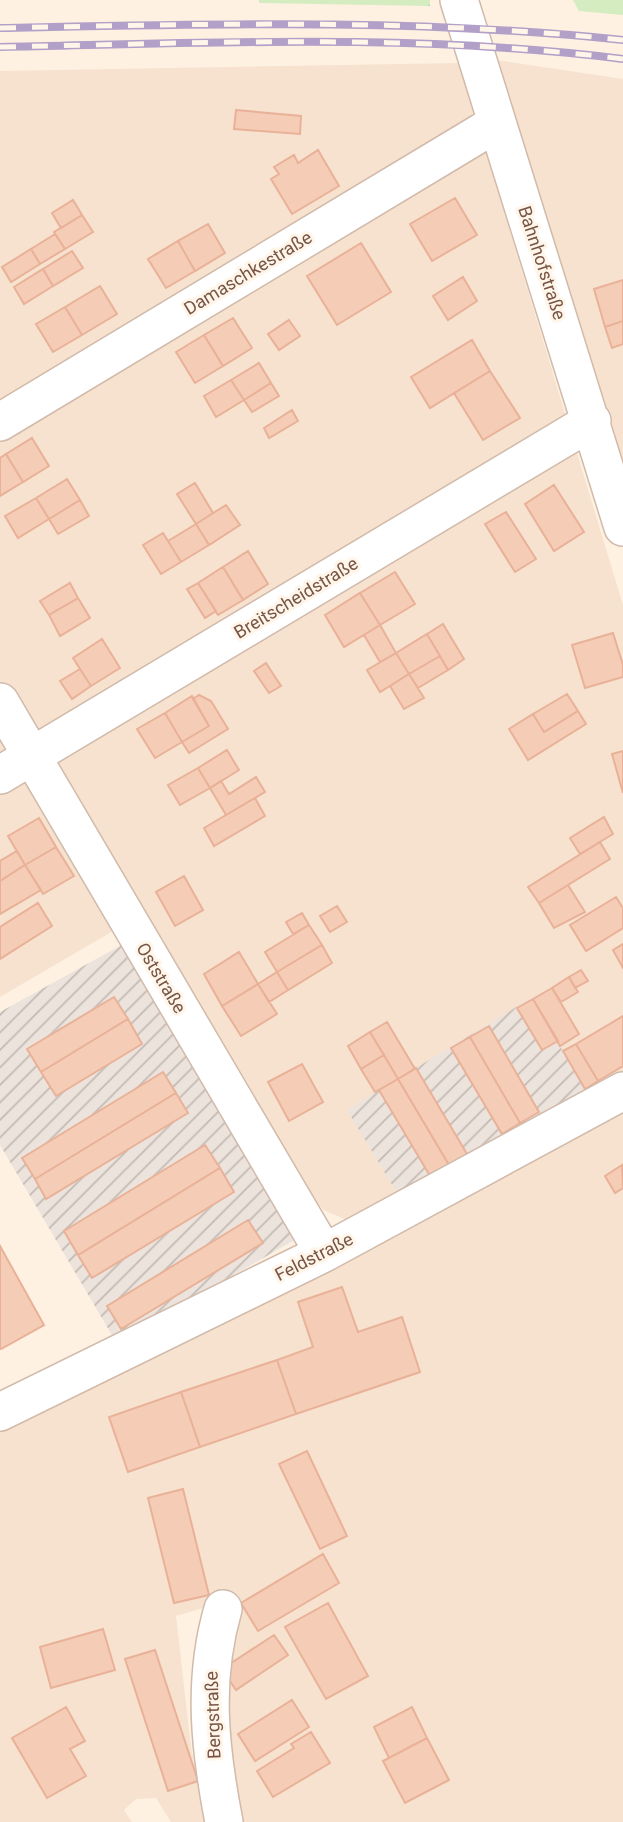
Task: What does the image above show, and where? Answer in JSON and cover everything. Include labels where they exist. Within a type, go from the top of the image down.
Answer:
[{"type":"street","name":"Bahnhofstraße","points":[[459,0],[623,527]]},
{"type":"street","name":"Damaschkestraße","points":[[0,422],[482,132],[497,126]]},
{"type":"street","name":"Breitscheidstraße","points":[[0,775],[592,421]]},
{"type":"street","name":"Oststraße","points":[[0,702],[324,1253]]},
{"type":"street","name":"Feldstraße","points":[[0,1412],[324,1253],[623,1091]]},
{"type":"street","name":"Bergstraße","points":[[223,1609],[213,1645],[208,1687],[212,1749],[224,1822]]},
{"type":"shaded area","points":[[469,56],[623,79],[623,529]]},
{"type":"shaded area","points":[[459,63],[623,605],[623,1076],[590,1096],[531,998],[403,1203],[347,1220],[323,1210],[316,1200],[142,914],[0,997],[0,71]]},
{"type":"shaded area","points":[[127,942],[292,1227],[293,1241],[116,1342],[0,1145],[0,1012]]},
{"type":"shaded area","points":[[531,998],[590,1096],[403,1203],[347,1110]]},
{"type":"shaded area","points":[[623,1101],[623,1822],[232,1822],[207,1607],[176,1616],[191,1747],[206,1822],[171,1822],[156,1798],[136,1799],[124,1810],[132,1822],[0,1822],[0,1425]]},
{"type":"green space","points":[[259,0],[430,0],[430,6],[259,3]]},
{"type":"green space","points":[[573,0],[623,0],[623,15],[579,11]]},
{"type":"building","points":[[236,110],[301,116],[300,134],[234,129]]},
{"type":"building","points":[[318,150],[339,186],[292,214],[271,179],[279,174],[274,167],[294,155],[298,163]]},
{"type":"building","points":[[455,198],[477,235],[432,261],[410,224]]},
{"type":"building","points":[[73,200],[82,215],[61,228],[52,213]]},
{"type":"building","points":[[82,215],[93,232],[65,249],[54,232]]},
{"type":"building","points":[[208,224],[225,253],[195,271],[178,241]]},
{"type":"building","points":[[55,234],[65,249],[40,264],[31,249]]},
{"type":"building","points":[[178,241],[195,271],[166,288],[148,259]]},
{"type":"building","points":[[361,243],[391,292],[337,325],[307,276]]},
{"type":"building","points":[[31,249],[40,264],[11,282],[2,267]]},
{"type":"building","points":[[72,251],[83,268],[53,286],[43,269]]},
{"type":"building","points":[[43,269],[53,286],[24,304],[14,287]]},
{"type":"building","points":[[463,277],[477,301],[448,320],[433,296]]},
{"type":"building","points":[[623,280],[623,321],[605,327],[594,289]]},
{"type":"building","points":[[100,286],[117,314],[82,335],[65,307]]},
{"type":"building","points":[[65,307],[82,335],[53,352],[36,324]]},
{"type":"building","points":[[233,318],[252,348],[223,366],[204,335]]},
{"type":"building","points":[[289,320],[300,336],[279,350],[268,334]]},
{"type":"building","points":[[623,321],[623,344],[612,348],[605,327]]},
{"type":"building","points":[[204,335],[223,366],[195,383],[176,352]]},
{"type":"building","points":[[472,340],[490,371],[430,408],[411,377]]},
{"type":"building","points":[[259,363],[271,383],[244,400],[231,380]]},
{"type":"building","points":[[490,371],[520,418],[483,440],[454,393]]},
{"type":"building","points":[[231,380],[244,400],[216,417],[204,396]]},
{"type":"building","points":[[271,383],[279,396],[252,412],[244,400]]},
{"type":"building","points":[[292,410],[298,421],[269,438],[264,428]]},
{"type":"building","points":[[32,438],[49,466],[23,482],[6,454]]},
{"type":"building","points":[[6,454],[23,482],[0,496],[0,458]]},
{"type":"building","points":[[67,479],[80,500],[49,519],[36,498]]},
{"type":"building","points":[[195,483],[213,513],[196,524],[177,494]]},
{"type":"building","points":[[554,485],[584,532],[554,551],[525,504]]},
{"type":"building","points":[[36,498],[49,519],[18,538],[5,516]]},
{"type":"building","points":[[80,500],[89,516],[58,534],[49,519]]},
{"type":"building","points":[[226,505],[240,525],[209,545],[196,524]]},
{"type":"building","points":[[506,512],[536,559],[515,572],[485,524]]},
{"type":"building","points":[[196,524],[209,545],[181,562],[168,541]]},
{"type":"building","points":[[163,533],[181,562],[161,574],[143,545]]},
{"type":"building","points":[[248,551],[268,584],[243,600],[223,567]]},
{"type":"building","points":[[223,567],[243,600],[218,615],[198,583]]},
{"type":"building","points":[[395,572],[415,604],[380,625],[360,593]]},
{"type":"building","points":[[70,583],[78,598],[49,615],[40,601]]},
{"type":"building","points":[[198,583],[216,611],[205,618],[187,589]]},
{"type":"building","points":[[360,593],[380,625],[344,647],[325,615]]},
{"type":"building","points":[[78,598],[90,618],[60,636],[49,615]]},
{"type":"building","points":[[443,624],[464,659],[448,670],[427,634]]},
{"type":"building","points":[[380,625],[396,653],[380,662],[364,635]]},
{"type":"building","points":[[613,633],[623,665],[623,677],[585,688],[572,645]]},
{"type":"building","points":[[427,634],[440,656],[409,674],[396,653]]},
{"type":"building","points":[[102,639],[120,668],[91,686],[73,658]]},
{"type":"building","points":[[396,653],[409,674],[380,692],[367,670]]},
{"type":"building","points":[[440,656],[448,670],[418,688],[409,674]]},
{"type":"building","points":[[266,663],[281,686],[269,693],[254,671]]},
{"type":"building","points":[[80,669],[91,686],[72,699],[60,681]]},
{"type":"building","points":[[409,674],[424,698],[404,709],[390,686]]},
{"type":"building","points":[[567,694],[578,711],[544,732],[533,714]]},
{"type":"building","points":[[199,695],[211,701],[228,729],[189,753],[182,742],[209,726],[193,699]]},
{"type":"building","points":[[192,696],[209,726],[182,742],[165,713]]},
{"type":"building","points":[[578,711],[586,724],[528,760],[509,729],[533,714],[544,732]]},
{"type":"building","points":[[165,713],[182,742],[155,758],[137,729]]},
{"type":"building","points":[[227,750],[239,770],[210,788],[198,768]]},
{"type":"building","points":[[623,751],[623,793],[612,754]]},
{"type":"building","points":[[198,768],[210,788],[180,805],[168,785]]},
{"type":"building","points":[[256,777],[265,792],[226,815],[210,788],[221,781],[229,794]]},
{"type":"building","points":[[255,798],[265,816],[214,846],[204,828]]},
{"type":"building","points":[[604,817],[613,834],[580,854],[570,838]]},
{"type":"building","points":[[39,818],[56,847],[25,865],[8,836]]},
{"type":"building","points":[[600,842],[610,859],[539,903],[528,887]]},
{"type":"building","points":[[56,847],[74,876],[43,894],[25,865]]},
{"type":"building","points":[[17,851],[25,865],[0,881],[0,861]]},
{"type":"building","points":[[25,865],[41,890],[0,914],[0,881]]},
{"type":"building","points":[[184,876],[203,910],[175,926],[156,892]]},
{"type":"building","points":[[568,885],[585,912],[554,928],[539,903]]},
{"type":"building","points":[[616,897],[623,908],[623,928],[586,951],[570,925]]},
{"type":"building","points":[[38,903],[52,926],[0,959],[0,927]]},
{"type":"building","points":[[337,906],[347,922],[330,932],[320,916]]},
{"type":"building","points":[[302,913],[309,925],[293,934],[286,922]]},
{"type":"building","points":[[309,925],[322,945],[277,972],[265,952]]},
{"type":"building","points":[[623,944],[623,968],[613,950]]},
{"type":"building","points":[[322,945],[332,963],[288,990],[277,972]]},
{"type":"building","points":[[239,952],[258,984],[222,1006],[204,974]]},
{"type":"building","points":[[581,970],[588,981],[575,988],[569,977]]},
{"type":"building","points":[[277,972],[288,990],[269,1002],[258,984]]},
{"type":"building","points":[[569,977],[578,992],[561,1002],[552,988]]},
{"type":"building","points":[[258,984],[277,1014],[241,1036],[222,1006]]},
{"type":"building","points":[[552,988],[579,1034],[560,1046],[533,999]]},
{"type":"building","points":[[114,997],[128,1019],[41,1072],[27,1049]]},
{"type":"building","points":[[533,999],[558,1041],[542,1050],[517,1008]]},
{"type":"building","points":[[623,1016],[623,1066],[598,1081],[576,1044]]},
{"type":"building","points":[[128,1019],[142,1044],[56,1096],[41,1072]]},
{"type":"building","points":[[387,1022],[415,1069],[398,1079],[370,1032]]},
{"type":"building","points":[[489,1026],[539,1112],[520,1123],[470,1037]]},
{"type":"building","points":[[370,1032],[384,1055],[361,1069],[348,1046]]},
{"type":"building","points":[[470,1037],[520,1123],[502,1134],[451,1048]]},
{"type":"building","points":[[576,1044],[598,1081],[585,1089],[563,1051]]},
{"type":"building","points":[[384,1055],[398,1079],[375,1092],[361,1069]]},
{"type":"building","points":[[302,1064],[323,1102],[289,1121],[268,1082]]},
{"type":"building","points":[[416,1068],[467,1154],[449,1165],[398,1079]]},
{"type":"building","points":[[163,1072],[176,1093],[35,1179],[22,1158]]},
{"type":"building","points":[[398,1079],[449,1165],[430,1176],[379,1090]]},
{"type":"building","points":[[176,1093],[188,1113],[46,1199],[35,1179]]},
{"type":"building","points":[[205,1145],[220,1168],[78,1255],[64,1231]]},
{"type":"building","points":[[622,1165],[623,1188],[615,1193],[605,1176]]},
{"type":"building","points":[[220,1168],[234,1192],[92,1278],[78,1255]]},
{"type":"building","points":[[248,1220],[263,1243],[121,1329],[107,1306]]},
{"type":"building","points":[[0,1246],[44,1325],[1,1349],[0,1348]]},
{"type":"building","points":[[342,1287],[358,1332],[402,1317],[420,1372],[296,1414],[277,1360],[313,1347],[298,1302]]},
{"type":"building","points":[[277,1360],[296,1414],[200,1447],[181,1392]]},
{"type":"building","points":[[181,1392],[200,1447],[128,1472],[109,1417]]},
{"type":"building","points":[[307,1451],[347,1536],[320,1549],[279,1464]]},
{"type":"building","points":[[183,1489],[209,1595],[174,1603],[148,1498]]},
{"type":"building","points":[[323,1554],[339,1583],[258,1631],[241,1603]]},
{"type":"building","points":[[328,1603],[368,1676],[326,1699],[285,1627]]},
{"type":"building","points":[[103,1629],[115,1670],[51,1688],[40,1647]]},
{"type":"building","points":[[274,1635],[288,1655],[236,1690],[222,1669]]},
{"type":"building","points":[[155,1650],[198,1781],[168,1791],[125,1659]]},
{"type":"building","points":[[292,1700],[309,1727],[255,1761],[238,1734]]},
{"type":"building","points":[[66,1707],[85,1741],[70,1749],[86,1776],[47,1798],[12,1738]]},
{"type":"building","points":[[412,1707],[427,1738],[389,1758],[374,1727]]},
{"type":"building","points":[[311,1732],[330,1763],[273,1797],[257,1771],[294,1748],[291,1744]]},
{"type":"building","points":[[427,1738],[449,1780],[405,1803],[383,1761]]},
{"type":"railway","points":[[0,28],[234,24],[390,25],[623,40]]},
{"type":"railway","points":[[0,47],[234,42],[389,43],[545,51],[623,59]]}]
